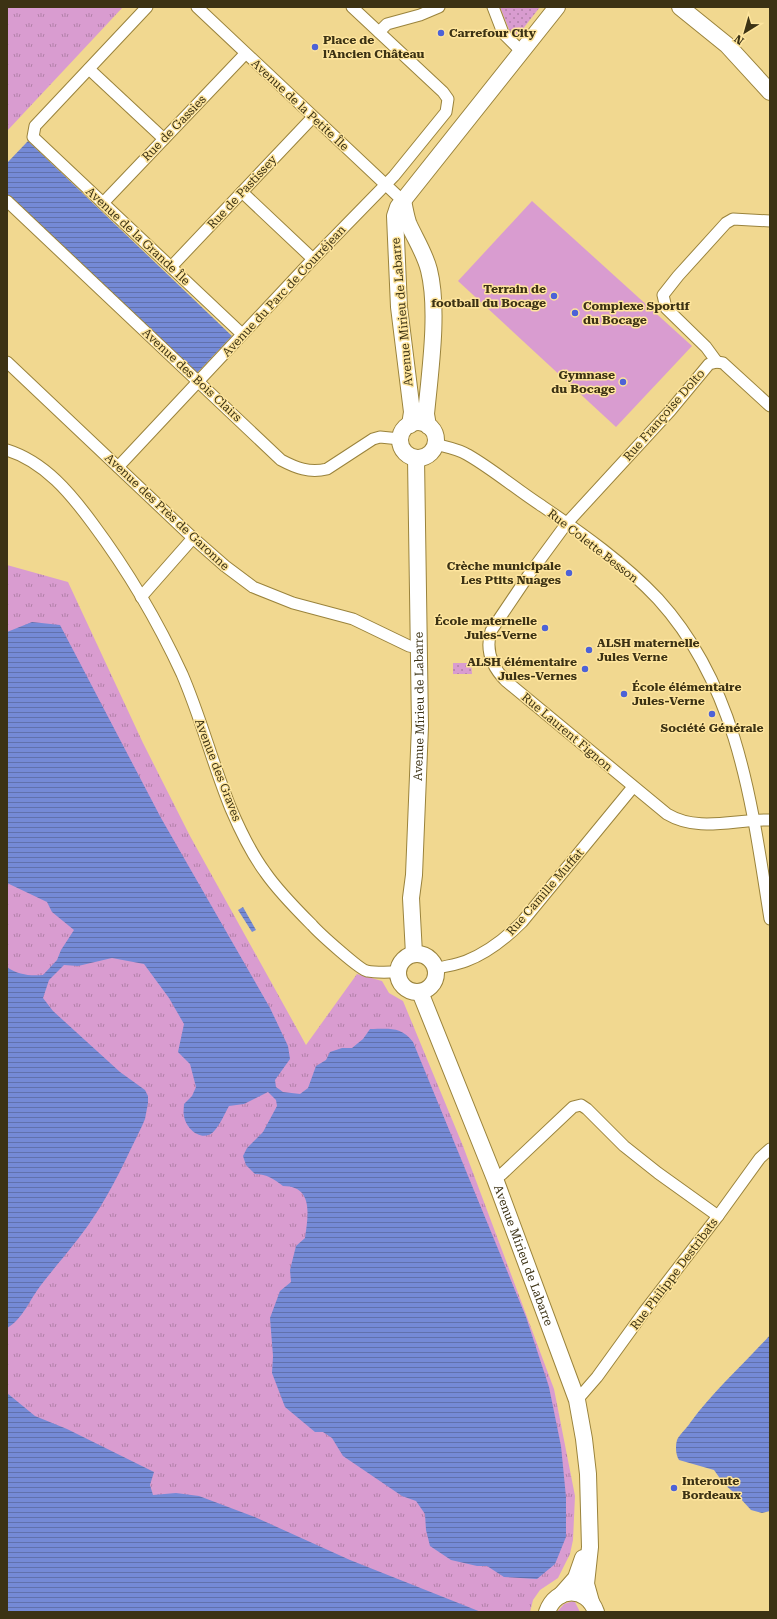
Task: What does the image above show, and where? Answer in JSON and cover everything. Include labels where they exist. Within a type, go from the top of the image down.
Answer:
[{"type":"street","points":[[147,7],[89,69],[164,139]]},
{"type":"street","name":"Avenue de la Petite Île","points":[[198,7],[384,185],[403,201]]},
{"type":"street","points":[[352,7],[379,32],[387,24],[420,15],[439,7]]},
{"type":"street","points":[[493,7],[503,33],[522,52]]},
{"type":"street","points":[[403,201],[557,7]]},
{"type":"street","points":[[680,7],[727,45],[770,92]]},
{"type":"street","name":"Avenue du Parc de Courréjean","points":[[118,467],[313,259],[394,176],[446,112],[448,99],[443,92],[379,32]]},
{"type":"street","name":"Rue de Gassies","points":[[103,203],[246,54]]},
{"type":"street","name":"Avenue de la Grande Île","points":[[89,69],[35,126],[33,137],[242,334]]},
{"type":"street","name":"Rue de Pastissey","points":[[171,267],[313,117]]},
{"type":"street","points":[[242,192],[313,259]]},
{"type":"street","name":"Avenue des Bois Clairs","points":[[7,201],[281,460],[306,470],[318,471],[327,469],[372,439],[380,437],[400,439]]},
{"type":"street","name":"Avenue Mirieu de Labarre","points":[[403,201],[401,220],[400,307],[412,412],[410,425]]},
{"type":"street","points":[[717,362],[706,347],[666,308],[663,295],[678,276],[726,224],[733,219],[770,221]]},
{"type":"street","name":"Avenue Mirieu de Labarre","points":[[401,220],[425,257],[430,270],[433,321],[426,414],[428,426],[435,434],[435,444]]},
{"type":"street","name":"Avenue des Près de Garonne","points":[[7,362],[193,538],[225,566],[253,587],[293,603],[353,619],[409,646],[419,648]]},
{"type":"street","name":"Rue Françoise Dolto","points":[[567,523],[670,411],[709,364],[717,362],[723,364],[770,406]]},
{"type":"street","points":[[428,426],[419,423],[405,428],[400,439],[401,444],[406,454],[416,458],[421,458],[430,453],[435,444]]},
{"type":"street","name":"Rue Colette Besson","points":[[435,444],[467,454],[567,523],[633,574],[659,600],[685,634],[710,676],[726,711],[738,748],[754,820],[770,919]]},
{"type":"street","name":"Avenue des Graves","points":[[7,450],[17,453],[39,466],[70,494],[102,535],[141,597],[182,675],[231,809],[265,872],[296,909],[322,935],[366,971],[398,972]]},
{"type":"street","name":"Avenue Mirieu de Labarre","points":[[414,954],[411,898],[414,875],[420,726],[416,458]]},
{"type":"street","name":"Rue Laurent Fignon","points":[[567,523],[528,576],[491,631],[488,640],[488,649],[493,665],[506,681],[633,787],[673,818],[692,824],[706,825],[754,820],[770,820]]},
{"type":"street","points":[[141,597],[193,538]]},
{"type":"street","name":"Rue Camille Muffat","points":[[435,969],[466,961],[488,950],[510,935],[633,787]]},
{"type":"street","points":[[414,954],[425,956],[430,959],[435,969],[434,981],[426,990],[420,992],[414,992],[403,986],[398,972],[403,959],[414,954]]},
{"type":"street","name":"Avenue Mirieu de Labarre","points":[[420,992],[495,1179],[577,1400],[588,1474],[590,1546],[586,1584],[593,1607]]},
{"type":"street","points":[[495,1179],[573,1107],[581,1105],[587,1109],[624,1146],[718,1216]]},
{"type":"street","name":"Rue Philippe Destribats","points":[[577,1400],[597,1377],[760,1158],[770,1149]]},
{"type":"street","name":"Avenue Mirieu de Labarre","points":[[547,1612],[553,1601],[561,1595],[576,1578],[590,1529]]},
{"type":"street","points":[[561,1595],[577,1593],[593,1607]]},
{"type":"green space","points":[[7,7],[123,7],[7,131]]},
{"type":"green space","points":[[500,7],[540,7],[518,35],[510,32]]},
{"type":"green space","name":"Terrain de football du Bocage","points":[[532,201],[692,346],[616,427],[458,281]]},
{"type":"green space","points":[[7,565],[68,582],[143,743],[190,836],[306,1045],[357,974],[382,981],[389,993],[403,1001],[463,1146],[554,1389],[575,1496],[573,1540],[570,1554],[558,1578],[540,1590],[533,1600],[530,1612],[7,1612]]},
{"type":"green space","points":[[453,663],[471,663],[472,674],[453,674]]},
{"type":"green space","points":[[573,1601],[580,1612],[557,1612],[564,1604]]},
{"type":"water","points":[[28,141],[232,336],[197,373],[7,194],[7,163]]},
{"type":"water","points":[[32,622],[60,625],[161,818],[270,1008],[288,1046],[290,1059],[275,1080],[276,1087],[283,1092],[300,1094],[308,1088],[316,1066],[326,1060],[330,1052],[342,1048],[352,1048],[363,1039],[370,1029],[389,1029],[399,1031],[404,1033],[413,1042],[526,1317],[549,1387],[561,1446],[566,1497],[566,1537],[555,1564],[537,1579],[504,1577],[487,1566],[477,1566],[451,1560],[430,1546],[426,1530],[425,1514],[416,1501],[402,1496],[343,1456],[332,1438],[323,1432],[315,1432],[285,1407],[272,1373],[273,1356],[270,1318],[280,1291],[291,1282],[290,1270],[296,1246],[305,1238],[308,1212],[307,1204],[300,1191],[293,1187],[283,1186],[267,1176],[255,1174],[246,1165],[243,1156],[247,1148],[263,1132],[277,1106],[276,1100],[268,1092],[244,1104],[229,1106],[215,1130],[206,1136],[196,1134],[188,1126],[185,1121],[184,1104],[192,1096],[196,1087],[190,1064],[178,1052],[184,1024],[169,998],[144,964],[112,958],[78,966],[64,965],[49,980],[43,998],[53,1011],[120,1072],[145,1090],[148,1096],[148,1103],[142,1126],[107,1196],[87,1227],[41,1285],[22,1314],[7,1328],[7,967],[15,972],[24,974],[43,975],[57,960],[61,950],[74,930],[52,912],[47,902],[7,883],[7,632]]},
{"type":"water","points":[[243,907],[256,930],[252,932],[238,910]]},
{"type":"water","points":[[770,1335],[770,1511],[762,1513],[751,1510],[724,1484],[714,1470],[679,1460],[676,1445],[679,1436],[709,1400]]},
{"type":"water","points":[[7,1393],[35,1416],[67,1429],[154,1472],[150,1485],[153,1495],[176,1493],[199,1496],[257,1518],[350,1560],[481,1612],[7,1612]]},
{"type":"place","name":"Carrefour City","points":[[441,33]]},
{"type":"place","name":"Place de l'Ancien Château","points":[[315,47]]},
{"type":"place","name":"Terrain de football du Bocage","points":[[554,296]]},
{"type":"place","name":"Complexe Sportif du Bocage","points":[[575,313]]},
{"type":"place","name":"Gymnase du Bocage","points":[[623,382]]},
{"type":"place","name":"Crèche municipale Les Ptits Nuages","points":[[569,573]]},
{"type":"place","name":"École maternelle Jules-Verne","points":[[545,628]]},
{"type":"place","name":"ALSH maternelle Jules Verne","points":[[589,650]]},
{"type":"place","name":"ALSH élémentaire Jules-Vernes","points":[[585,669]]},
{"type":"place","name":"École élémentaire Jules-Verne","points":[[624,694]]},
{"type":"place","name":"Société Générale","points":[[712,714]]},
{"type":"place","name":"Interoute Bordeaux","points":[[674,1488]]}]
